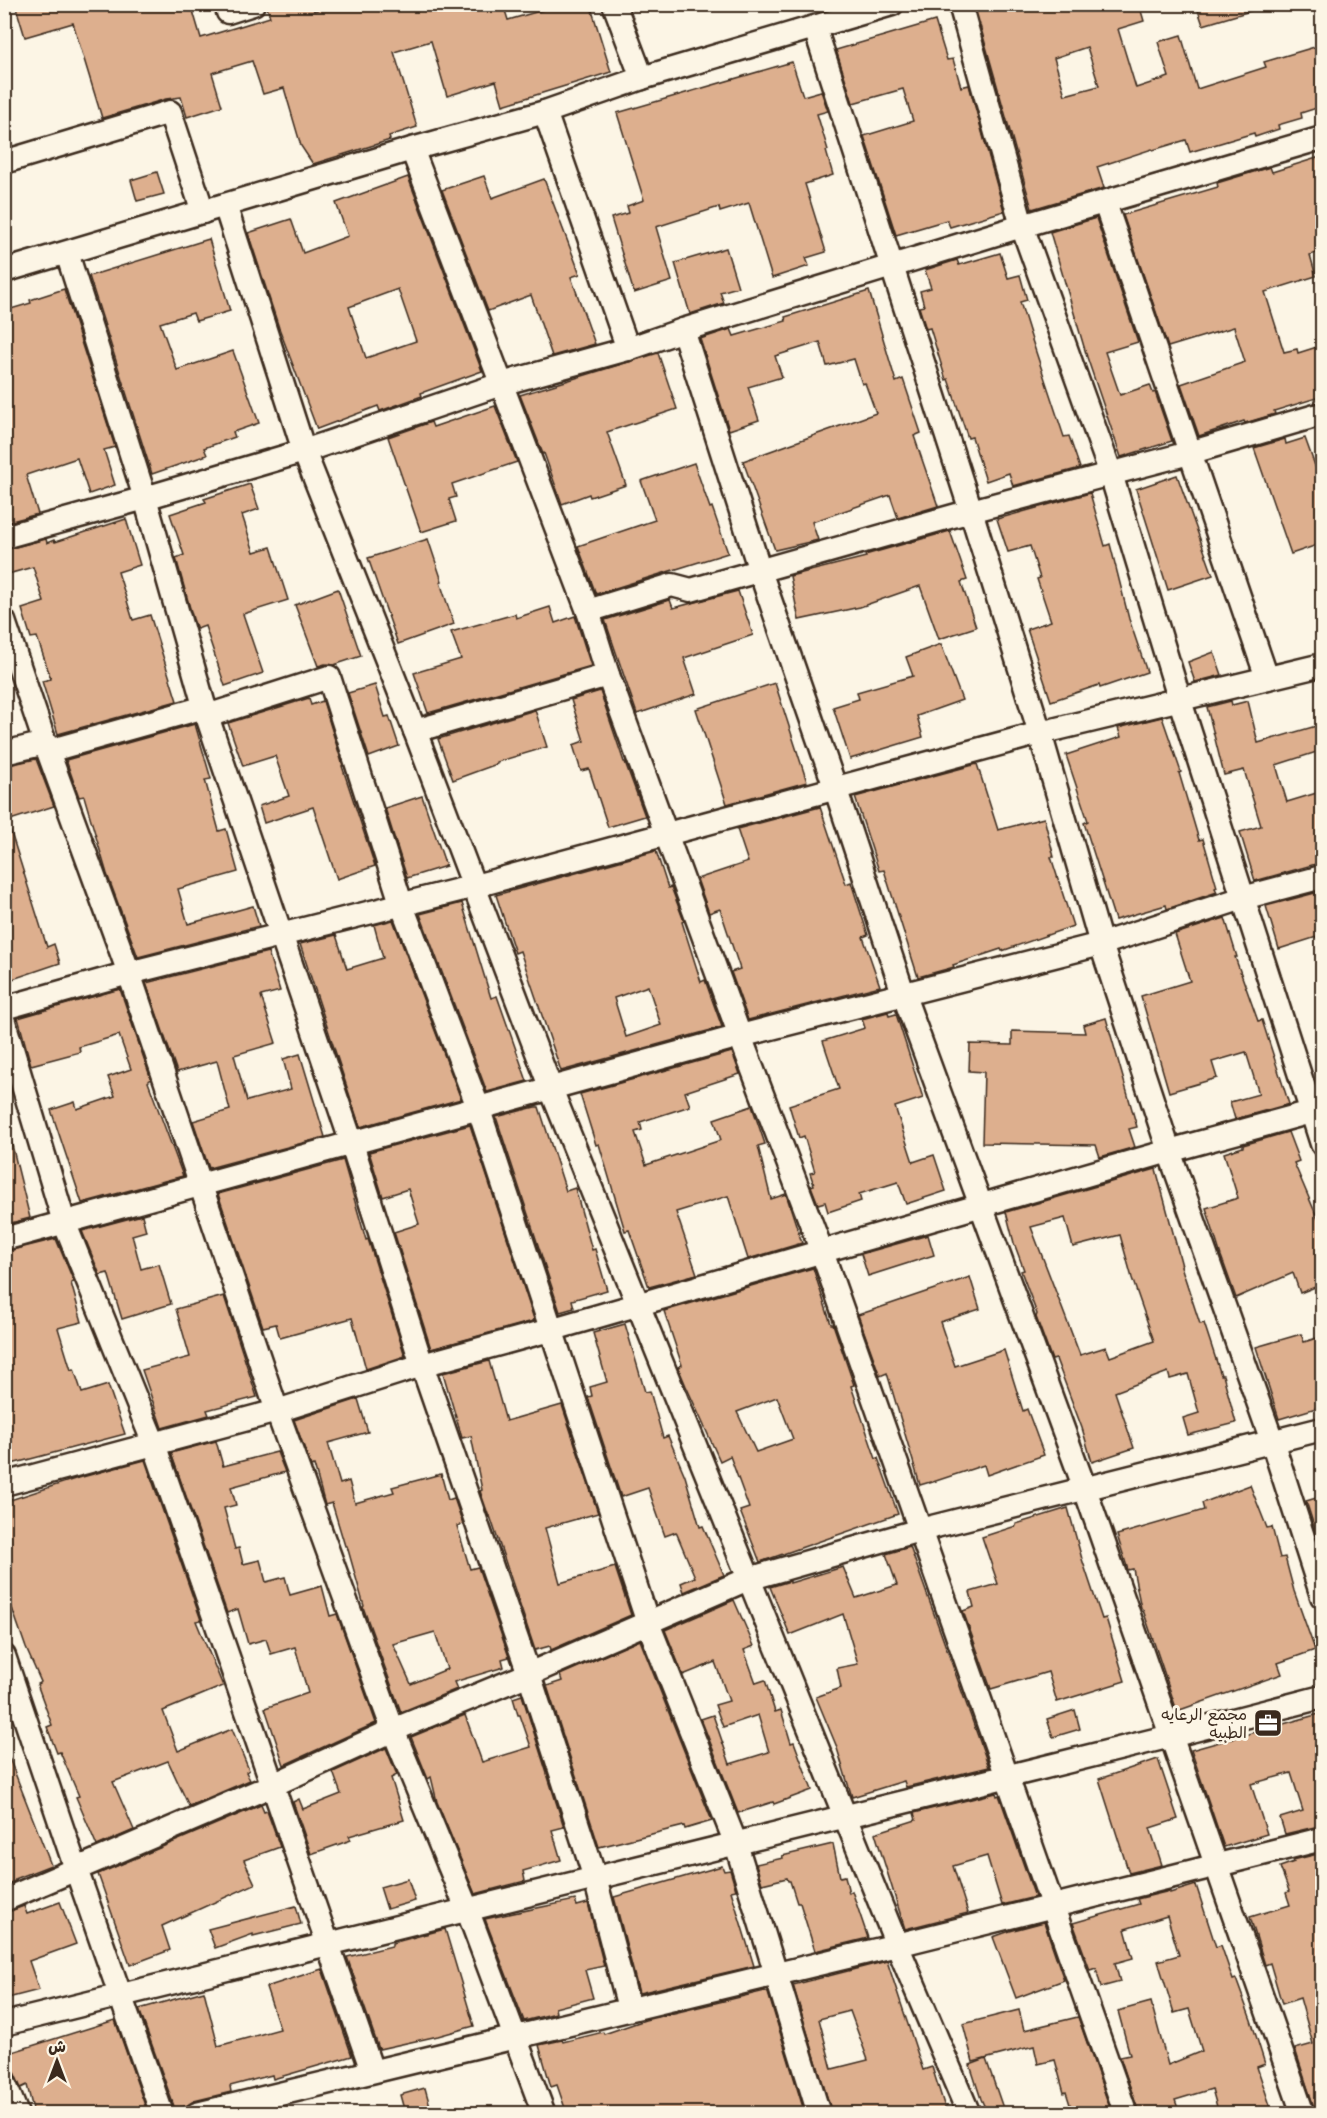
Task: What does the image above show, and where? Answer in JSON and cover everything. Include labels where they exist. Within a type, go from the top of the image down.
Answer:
[{"type":"street","points":[[226,4],[228,12],[253,4]]},
{"type":"street","points":[[614,4],[642,78]]},
{"type":"street","points":[[4,271],[412,149],[545,112],[642,78],[892,4]]},
{"type":"street","points":[[960,4],[1022,226],[1111,474],[1243,898],[1317,1111],[1323,1144]]},
{"type":"street","points":[[815,28],[971,511],[1040,733],[1101,944],[1169,1151],[1272,1442],[1323,1596]]},
{"type":"street","points":[[4,162],[170,112],[203,212]]},
{"type":"street","points":[[545,112],[628,349]]},
{"type":"street","points":[[4,537],[304,451],[501,384],[628,349],[1022,226],[1323,138]]},
{"type":"street","points":[[412,149],[588,611],[608,675],[822,1252],[1126,2114]]},
{"type":"street","points":[[1105,203],[1267,678]]},
{"type":"street","points":[[225,205],[304,451],[415,731],[551,1089],[897,1945],[969,2114]]},
{"type":"street","points":[[67,253],[145,498],[206,712],[352,1144],[422,1365],[529,1674],[595,1878],[629,2008]]},
{"type":"street","points":[[683,330],[760,571],[903,993],[1084,1489],[1303,2114]]},
{"type":"street","points":[[588,611],[672,585],[691,590],[971,511],[1190,453],[1323,414]]},
{"type":"street","points":[[4,621],[46,747],[129,973],[278,1411],[393,1730],[467,1909],[544,2114]]},
{"type":"street","points":[[4,1008],[129,973],[475,886],[1040,733],[1180,701],[1267,678],[1321,669]]},
{"type":"street","points":[[415,731],[608,675]]},
{"type":"street","points":[[4,753],[46,747],[206,712],[328,677],[401,903],[478,1107],[648,1623],[736,1844],[819,2114]]},
{"type":"street","points":[[4,1239],[740,1036],[1101,944],[1243,898],[1323,877]]},
{"type":"street","points":[[4,1022],[64,1222],[154,1444],[372,2071]]},
{"type":"street","points":[[4,1484],[278,1411],[422,1365],[1169,1151],[1317,1111]]},
{"type":"street","points":[[4,1900],[273,1785],[393,1730],[748,1579],[920,1530],[1323,1430]]},
{"type":"street","points":[[6,1666],[162,2114]]},
{"type":"street","points":[[4,2024],[1323,1697]]},
{"type":"street","points":[[197,2114],[897,1945],[1323,1839]]},
{"type":"street","points":[[4,2082],[17,2114]]},
{"type":"building","points":[[15,4],[191,4],[201,38],[270,17],[266,4],[312,4],[314,11],[334,4],[503,4],[508,20],[564,4],[590,4],[611,72],[503,105],[496,81],[447,96],[431,41],[394,52],[417,127],[389,136],[390,140],[313,164],[301,146],[284,88],[263,94],[252,61],[212,73],[222,106],[187,117],[181,97],[166,99],[102,118],[73,23],[25,37]]},
{"type":"building","points":[[974,4],[1139,4],[1144,21],[1118,29],[1136,88],[1169,77],[1158,42],[1181,35],[1197,89],[1266,67],[1264,62],[1318,46],[1323,60],[1323,106],[1301,113],[1302,118],[1278,125],[1279,129],[1255,137],[1254,133],[1190,152],[1186,140],[1097,167],[1104,188],[1032,209]],"holes":[[[1087,47],[1099,86],[1065,95],[1054,58]]]},
{"type":"building","points":[[1196,4],[1256,4],[1257,9],[1203,25]]},
{"type":"building","points":[[935,21],[947,60],[953,59],[961,87],[969,85],[1004,211],[950,227],[947,220],[896,235],[864,136],[913,121],[903,89],[853,103],[836,50]]},
{"type":"building","points":[[792,62],[803,96],[821,91],[828,111],[817,114],[833,175],[805,184],[826,252],[806,258],[809,266],[772,278],[749,203],[720,212],[719,207],[656,227],[672,281],[634,293],[611,218],[629,213],[627,206],[644,200],[617,113]]},
{"type":"building","points":[[1323,156],[1323,251],[1310,255],[1316,276],[1265,292],[1284,352],[1297,349],[1298,353],[1323,345],[1323,396],[1274,411],[1275,414],[1245,423],[1244,421],[1199,436],[1181,384],[1245,362],[1234,327],[1168,347],[1123,215],[1218,187],[1217,183],[1270,167],[1272,172]]},
{"type":"building","points":[[157,172],[164,194],[137,201],[131,180]]},
{"type":"building","points":[[484,176],[492,198],[544,179],[580,274],[571,277],[595,344],[552,356],[531,295],[488,311],[442,190]]},
{"type":"building","points":[[408,177],[482,371],[380,411],[378,406],[317,429],[279,328],[248,233],[291,219],[303,253],[348,236],[336,203]],"holes":[[[398,289],[416,341],[366,358],[349,307]]]},
{"type":"building","points":[[1096,218],[1138,342],[1105,352],[1120,395],[1150,385],[1153,393],[1155,392],[1172,441],[1121,457],[1087,357],[1050,232]]},
{"type":"building","points":[[209,239],[230,311],[196,321],[193,313],[160,323],[177,370],[233,351],[259,423],[233,432],[235,437],[204,448],[207,455],[152,474],[89,276]]},
{"type":"building","points":[[726,248],[738,287],[720,292],[724,303],[690,314],[675,263]]},
{"type":"building","points":[[1000,253],[1008,278],[1020,275],[1027,300],[1020,302],[1064,437],[1069,436],[1080,468],[1013,486],[1009,473],[986,481],[972,437],[968,438],[948,379],[946,380],[930,328],[926,329],[919,307],[924,306],[920,291],[931,288],[925,270],[957,260],[959,265]]},
{"type":"building","points":[[64,289],[115,447],[104,450],[115,485],[89,494],[77,458],[26,475],[38,514],[4,523],[4,311]]},
{"type":"building","points":[[869,291],[896,382],[903,379],[921,433],[914,436],[938,506],[898,518],[890,495],[812,522],[818,540],[775,550],[743,461],[876,413],[865,383],[862,384],[854,359],[827,366],[820,342],[775,356],[782,377],[748,387],[759,420],[729,430],[700,339],[731,329],[734,336],[786,321],[785,317]]},
{"type":"building","points":[[658,353],[677,409],[607,432],[626,485],[590,497],[589,494],[562,504],[520,395]]},
{"type":"building","points":[[495,406],[517,462],[452,484],[456,497],[449,499],[456,521],[421,532],[388,437],[431,422],[433,427]]},
{"type":"building","points":[[1305,438],[1323,488],[1323,543],[1291,554],[1254,448],[1285,439],[1286,444]]},
{"type":"building","points":[[694,463],[728,553],[596,594],[578,546],[655,520],[641,481]]},
{"type":"building","points":[[1177,475],[1213,575],[1168,590],[1136,489]]},
{"type":"building","points":[[250,484],[259,509],[242,515],[254,552],[271,547],[288,600],[243,614],[263,673],[225,686],[205,626],[197,629],[193,619],[176,558],[184,555],[170,514],[206,502],[204,499]]},
{"type":"building","points":[[1090,493],[1105,546],[1110,544],[1129,619],[1147,672],[1051,701],[1027,629],[1051,621],[1037,579],[1040,578],[1030,546],[1008,552],[997,519]]},
{"type":"building","points":[[126,519],[140,565],[118,572],[133,620],[150,615],[177,701],[58,734],[42,681],[51,679],[37,637],[31,638],[22,609],[44,602],[33,567],[8,574],[4,561],[4,550],[46,539],[47,543],[54,540],[55,542]]},
{"type":"building","points":[[950,531],[967,580],[961,582],[976,627],[939,639],[920,586],[860,607],[799,620],[790,576],[866,557],[865,555]]},
{"type":"building","points":[[428,539],[454,624],[398,644],[368,558]]},
{"type":"building","points":[[338,589],[361,656],[334,665],[318,666],[295,605]]},
{"type":"building","points":[[738,591],[753,635],[684,658],[696,694],[637,714],[605,620],[670,600],[673,608]]},
{"type":"building","points":[[550,607],[555,623],[575,616],[591,666],[428,713],[414,673],[461,659],[451,632],[515,614],[516,618]]},
{"type":"building","points":[[941,644],[962,700],[917,716],[923,737],[850,759],[833,707],[859,699],[857,692],[913,676],[906,657]]},
{"type":"building","points":[[1214,652],[1222,675],[1195,682],[1188,662]]},
{"type":"building","points":[[775,683],[807,782],[727,804],[696,709]]},
{"type":"building","points":[[375,685],[385,717],[389,716],[399,746],[369,757],[348,693]]},
{"type":"building","points":[[600,691],[645,816],[608,827],[589,769],[581,771],[573,745],[584,741],[571,700]]},
{"type":"building","points":[[309,698],[311,705],[323,701],[375,866],[337,879],[313,807],[264,823],[259,806],[289,796],[275,756],[243,766],[228,723]]},
{"type":"building","points":[[1231,701],[1232,705],[1248,701],[1258,743],[1323,724],[1323,750],[1276,765],[1287,802],[1323,791],[1323,862],[1255,881],[1240,832],[1261,826],[1244,770],[1224,775],[1207,707]]},
{"type":"building","points":[[535,710],[547,747],[497,762],[497,764],[453,780],[438,739]]},
{"type":"building","points":[[1162,717],[1181,772],[1179,773],[1199,840],[1203,839],[1217,892],[1167,909],[1166,905],[1115,920],[1084,823],[1088,821],[1066,755],[1121,737],[1118,728]]},
{"type":"building","points":[[195,724],[211,779],[205,780],[219,831],[226,829],[238,872],[178,889],[188,924],[253,906],[259,926],[138,957],[107,874],[84,796],[79,797],[66,760]]},
{"type":"building","points":[[36,759],[54,806],[4,822],[4,766]]},
{"type":"building","points":[[977,764],[998,830],[1044,818],[1054,857],[1051,857],[1073,926],[918,977],[884,870],[879,871],[855,797]]},
{"type":"building","points":[[422,796],[446,866],[407,878],[385,808]]},
{"type":"building","points":[[820,807],[846,884],[851,882],[868,935],[863,937],[880,986],[748,1020],[731,972],[740,969],[720,909],[709,913],[697,879],[748,862],[737,829]]},
{"type":"building","points":[[8,823],[47,947],[54,944],[60,963],[4,982],[4,824]]},
{"type":"building","points":[[656,851],[668,888],[671,887],[684,921],[682,922],[701,982],[705,980],[722,1027],[561,1071],[520,951],[515,953],[496,895]],"holes":[[[648,986],[661,1025],[626,1037],[614,998]]]},
{"type":"building","points":[[1315,893],[1323,916],[1323,935],[1279,949],[1266,906]]},
{"type":"building","points":[[462,903],[491,998],[497,996],[527,1081],[487,1092],[420,914]]},
{"type":"building","points":[[1225,918],[1237,957],[1235,957],[1258,1021],[1262,1020],[1289,1104],[1235,1119],[1230,1102],[1259,1094],[1246,1052],[1212,1062],[1217,1078],[1169,1092],[1141,996],[1190,981],[1175,934]]},
{"type":"building","points":[[393,920],[461,1099],[360,1127],[300,944],[336,935],[347,969],[383,958],[374,925]]},
{"type":"building","points":[[268,952],[280,991],[261,996],[276,1043],[234,1055],[247,1101],[291,1089],[283,1059],[300,1054],[325,1137],[209,1168],[193,1121],[230,1110],[217,1061],[177,1072],[146,983]]},
{"type":"building","points":[[120,989],[151,1079],[148,1082],[183,1176],[82,1203],[51,1110],[75,1102],[77,1109],[115,1096],[108,1077],[131,1069],[119,1035],[79,1047],[80,1052],[31,1065],[18,1018]]},
{"type":"building","points":[[888,1012],[889,1016],[896,1014],[923,1098],[895,1107],[913,1162],[934,1155],[946,1191],[906,1204],[898,1182],[859,1194],[861,1201],[828,1212],[825,1202],[818,1204],[811,1186],[814,1185],[810,1173],[815,1172],[804,1136],[799,1138],[789,1105],[839,1089],[823,1041],[865,1028],[862,1019]]},
{"type":"building","points":[[1106,1018],[1137,1127],[1129,1129],[1135,1147],[1100,1157],[1096,1145],[982,1143],[984,1072],[969,1071],[970,1044],[1012,1045],[1012,1031],[1085,1033],[1083,1025]]},
{"type":"building","points":[[732,1052],[740,1074],[685,1092],[690,1106],[640,1122],[642,1130],[635,1132],[646,1165],[721,1140],[714,1119],[752,1106],[765,1144],[758,1146],[771,1199],[786,1194],[802,1243],[748,1259],[728,1196],[676,1212],[697,1274],[649,1287],[629,1230],[625,1231],[599,1144],[596,1145],[580,1094]]},
{"type":"building","points":[[539,1107],[566,1191],[575,1188],[592,1250],[595,1249],[607,1290],[572,1300],[574,1308],[560,1312],[496,1117]]},
{"type":"building","points":[[470,1125],[534,1319],[431,1349],[394,1232],[419,1224],[408,1189],[383,1197],[369,1152]]},
{"type":"building","points":[[1288,1132],[1299,1161],[1294,1163],[1323,1231],[1323,1284],[1300,1293],[1293,1273],[1236,1298],[1206,1208],[1238,1198],[1224,1153]]},
{"type":"building","points":[[11,1141],[30,1218],[7,1224],[4,1213],[4,1142]]},
{"type":"building","points":[[343,1160],[366,1240],[368,1239],[405,1356],[366,1369],[352,1318],[280,1338],[276,1324],[263,1327],[218,1194]]},
{"type":"building","points":[[1156,1169],[1181,1266],[1200,1324],[1204,1323],[1221,1375],[1223,1375],[1236,1423],[1188,1435],[1183,1418],[1199,1413],[1188,1374],[1170,1379],[1168,1372],[1115,1392],[1134,1448],[1092,1462],[1056,1359],[1052,1360],[1036,1317],[1006,1212]],"holes":[[[1065,1218],[1073,1247],[1120,1235],[1154,1341],[1110,1357],[1106,1347],[1080,1355],[1031,1227]]]},
{"type":"building","points":[[142,1215],[146,1231],[132,1235],[141,1269],[159,1264],[171,1304],[122,1319],[108,1273],[100,1275],[82,1231]]},
{"type":"building","points":[[928,1235],[934,1255],[868,1276],[861,1254]]},
{"type":"building","points":[[56,1239],[74,1282],[71,1283],[82,1322],[58,1328],[71,1370],[74,1369],[82,1393],[108,1385],[125,1434],[4,1466],[4,1252]]},
{"type":"building","points":[[813,1268],[854,1385],[851,1386],[876,1459],[878,1458],[898,1514],[760,1562],[740,1511],[749,1508],[730,1456],[720,1461],[678,1367],[682,1365],[664,1311]],"holes":[[[777,1397],[793,1439],[756,1452],[737,1412]]]},
{"type":"building","points":[[970,1277],[980,1309],[940,1322],[955,1366],[1004,1350],[1023,1411],[1027,1409],[1044,1455],[987,1475],[984,1465],[920,1485],[887,1373],[880,1376],[858,1315]]},
{"type":"building","points":[[224,1296],[257,1397],[207,1410],[209,1415],[162,1428],[142,1370],[190,1357],[176,1309]]},
{"type":"building","points":[[625,1324],[645,1392],[650,1391],[663,1438],[668,1436],[685,1476],[700,1527],[703,1526],[724,1575],[684,1592],[681,1583],[695,1577],[676,1532],[665,1536],[648,1488],[621,1497],[588,1397],[592,1396],[590,1387],[607,1382],[593,1333]]},
{"type":"building","points":[[1301,1334],[1304,1342],[1323,1336],[1323,1406],[1279,1419],[1256,1347]]},
{"type":"building","points":[[489,1361],[506,1421],[562,1405],[598,1513],[545,1528],[560,1583],[615,1567],[631,1615],[551,1650],[550,1646],[535,1650],[480,1491],[482,1490],[471,1436],[462,1438],[443,1373]]},
{"type":"building","points":[[358,1399],[368,1432],[328,1443],[340,1484],[349,1481],[355,1503],[394,1492],[392,1487],[441,1474],[448,1500],[454,1498],[463,1524],[457,1526],[470,1569],[478,1567],[509,1657],[502,1659],[504,1667],[454,1682],[457,1689],[401,1712],[363,1607],[347,1546],[345,1546],[332,1503],[325,1505],[314,1465],[311,1466],[294,1420]],"holes":[[[435,1632],[447,1669],[411,1684],[393,1644]]]},
{"type":"building","points":[[216,1441],[223,1466],[277,1452],[285,1472],[231,1487],[236,1505],[224,1508],[235,1549],[239,1548],[243,1564],[260,1560],[266,1582],[285,1577],[290,1595],[322,1586],[330,1616],[337,1614],[376,1723],[284,1765],[265,1708],[308,1693],[295,1647],[271,1654],[266,1639],[248,1644],[238,1609],[227,1613],[171,1453]]},
{"type":"building","points":[[145,1460],[201,1620],[196,1621],[223,1686],[163,1711],[178,1751],[232,1729],[249,1770],[246,1772],[250,1780],[189,1806],[168,1761],[113,1782],[134,1830],[97,1846],[76,1797],[79,1796],[60,1752],[57,1753],[47,1727],[52,1725],[37,1684],[41,1682],[26,1648],[4,1585],[4,1502]]},
{"type":"building","points":[[1250,1485],[1267,1528],[1272,1527],[1280,1558],[1285,1557],[1294,1591],[1315,1650],[1278,1663],[1282,1674],[1177,1711],[1141,1608],[1133,1569],[1128,1570],[1117,1535],[1204,1510],[1202,1503]]},
{"type":"building","points":[[1323,1496],[1323,1554],[1306,1501]]},
{"type":"building","points":[[1068,1508],[1082,1559],[1102,1619],[1106,1618],[1125,1681],[1057,1702],[1048,1672],[991,1689],[963,1611],[974,1607],[970,1592],[998,1584],[982,1537]]},
{"type":"building","points":[[910,1547],[989,1767],[906,1787],[904,1781],[852,1797],[836,1745],[816,1697],[841,1688],[837,1668],[858,1664],[843,1614],[790,1635],[770,1587],[843,1567],[856,1598],[897,1585],[886,1554]]},
{"type":"building","points":[[734,1600],[754,1646],[744,1650],[756,1683],[765,1680],[775,1712],[781,1710],[791,1743],[794,1742],[812,1790],[774,1804],[773,1802],[738,1813],[701,1719],[713,1715],[730,1764],[769,1752],[758,1715],[723,1727],[715,1705],[729,1701],[715,1662],[683,1675],[665,1630]]},
{"type":"building","points":[[640,1640],[712,1821],[599,1847],[547,1686],[562,1681],[560,1675]]},
{"type":"building","points":[[522,1695],[564,1827],[552,1830],[561,1860],[523,1871],[525,1881],[475,1894],[437,1802],[431,1777],[428,1779],[411,1737],[465,1715],[482,1762],[531,1747],[513,1698]]},
{"type":"building","points":[[1075,1710],[1080,1729],[1053,1737],[1047,1719]]},
{"type":"building","points":[[1319,1714],[1323,1726],[1323,1825],[1285,1834],[1280,1818],[1303,1811],[1291,1773],[1251,1784],[1267,1834],[1224,1847],[1191,1750]]},
{"type":"building","points":[[4,1745],[51,1865],[4,1885]]},
{"type":"building","points":[[386,1748],[397,1775],[391,1778],[404,1820],[349,1836],[351,1840],[311,1854],[293,1802],[299,1799],[303,1809],[341,1794],[333,1772]]},
{"type":"building","points":[[1158,1759],[1178,1819],[1150,1828],[1162,1865],[1129,1873],[1099,1779]]},
{"type":"building","points":[[996,1793],[997,1796],[999,1795],[1035,1897],[1002,1905],[987,1856],[953,1866],[968,1913],[905,1929],[875,1833],[916,1820],[914,1813]]},
{"type":"building","points":[[261,1805],[264,1812],[267,1811],[280,1847],[244,1860],[255,1884],[162,1926],[170,1950],[130,1965],[98,1874]]},
{"type":"building","points":[[833,1844],[840,1877],[845,1876],[849,1893],[852,1891],[868,1938],[815,1951],[800,1903],[797,1903],[790,1881],[787,1878],[762,1884],[756,1864]]},
{"type":"building","points":[[1318,1854],[1323,1868],[1323,2114],[1316,2114],[1295,2049],[1313,2044],[1300,1998],[1282,2004],[1270,1963],[1265,1965],[1250,1917],[1290,1905],[1286,1893],[1289,1891],[1280,1867],[1294,1862],[1293,1860]]},
{"type":"building","points":[[722,1866],[724,1871],[730,1870],[736,1890],[731,1891],[754,1966],[639,1993],[614,1897]]},
{"type":"building","points":[[408,1879],[415,1901],[387,1909],[380,1887]]},
{"type":"building","points":[[1196,1885],[1216,1947],[1221,1945],[1233,1980],[1236,1979],[1251,2020],[1265,2064],[1257,2067],[1273,2114],[1219,2114],[1212,2089],[1175,2100],[1180,2114],[1139,2114],[1120,2057],[1130,2055],[1118,2011],[1151,2002],[1168,2065],[1202,2051],[1189,2009],[1174,2013],[1158,1961],[1179,1955],[1167,1916],[1125,1929],[1133,1958],[1115,1963],[1120,1982],[1101,1987],[1096,1968],[1090,1970],[1073,1923],[1139,1904],[1137,1899]]},
{"type":"building","points":[[575,1900],[577,1906],[588,1903],[604,1966],[585,1970],[593,1998],[555,2008],[556,2013],[524,2021],[485,1919]]},
{"type":"building","points":[[60,1902],[76,1944],[29,1961],[39,1990],[4,1999],[4,1913],[24,1906],[27,1914]]},
{"type":"building","points":[[296,1906],[301,1924],[253,1936],[253,1934],[215,1948],[208,1929]]},
{"type":"building","points":[[1044,1922],[1064,1980],[1016,1998],[993,1937]]},
{"type":"building","points":[[445,1929],[474,2026],[379,2049],[347,1957]]},
{"type":"building","points":[[887,1961],[923,2070],[932,2067],[947,2114],[832,2114],[793,1985]],"holes":[[[850,2011],[868,2060],[832,2069],[819,2019]]]},
{"type":"building","points":[[322,1969],[352,2056],[273,2079],[272,2075],[230,2086],[231,2092],[194,2101],[175,2109],[139,2009],[204,1991],[218,2046],[280,2029],[266,1987]]},
{"type":"building","points":[[765,1991],[768,1993],[805,2114],[567,2114],[557,2085],[551,2087],[539,2045],[562,2040],[563,2042],[603,2032],[604,2034],[645,2020]]},
{"type":"building","points":[[1019,2010],[1024,2030],[1078,2017],[1112,2114],[1073,2114],[1066,2092],[1064,2093],[1055,2060],[1038,2064],[1034,2046],[973,2062],[963,2024]]},
{"type":"building","points":[[115,2020],[148,2114],[34,2114],[27,2085],[21,2088],[6,2054]]},
{"type":"building","points":[[986,2059],[1005,2114],[988,2114],[981,2099],[970,2065]]},
{"type":"building","points":[[425,2088],[430,2106],[405,2113],[400,2095]]},
{"type":"place","name":"مجمع الرعايه الطبيه","points":[[1268,1723]]}]
